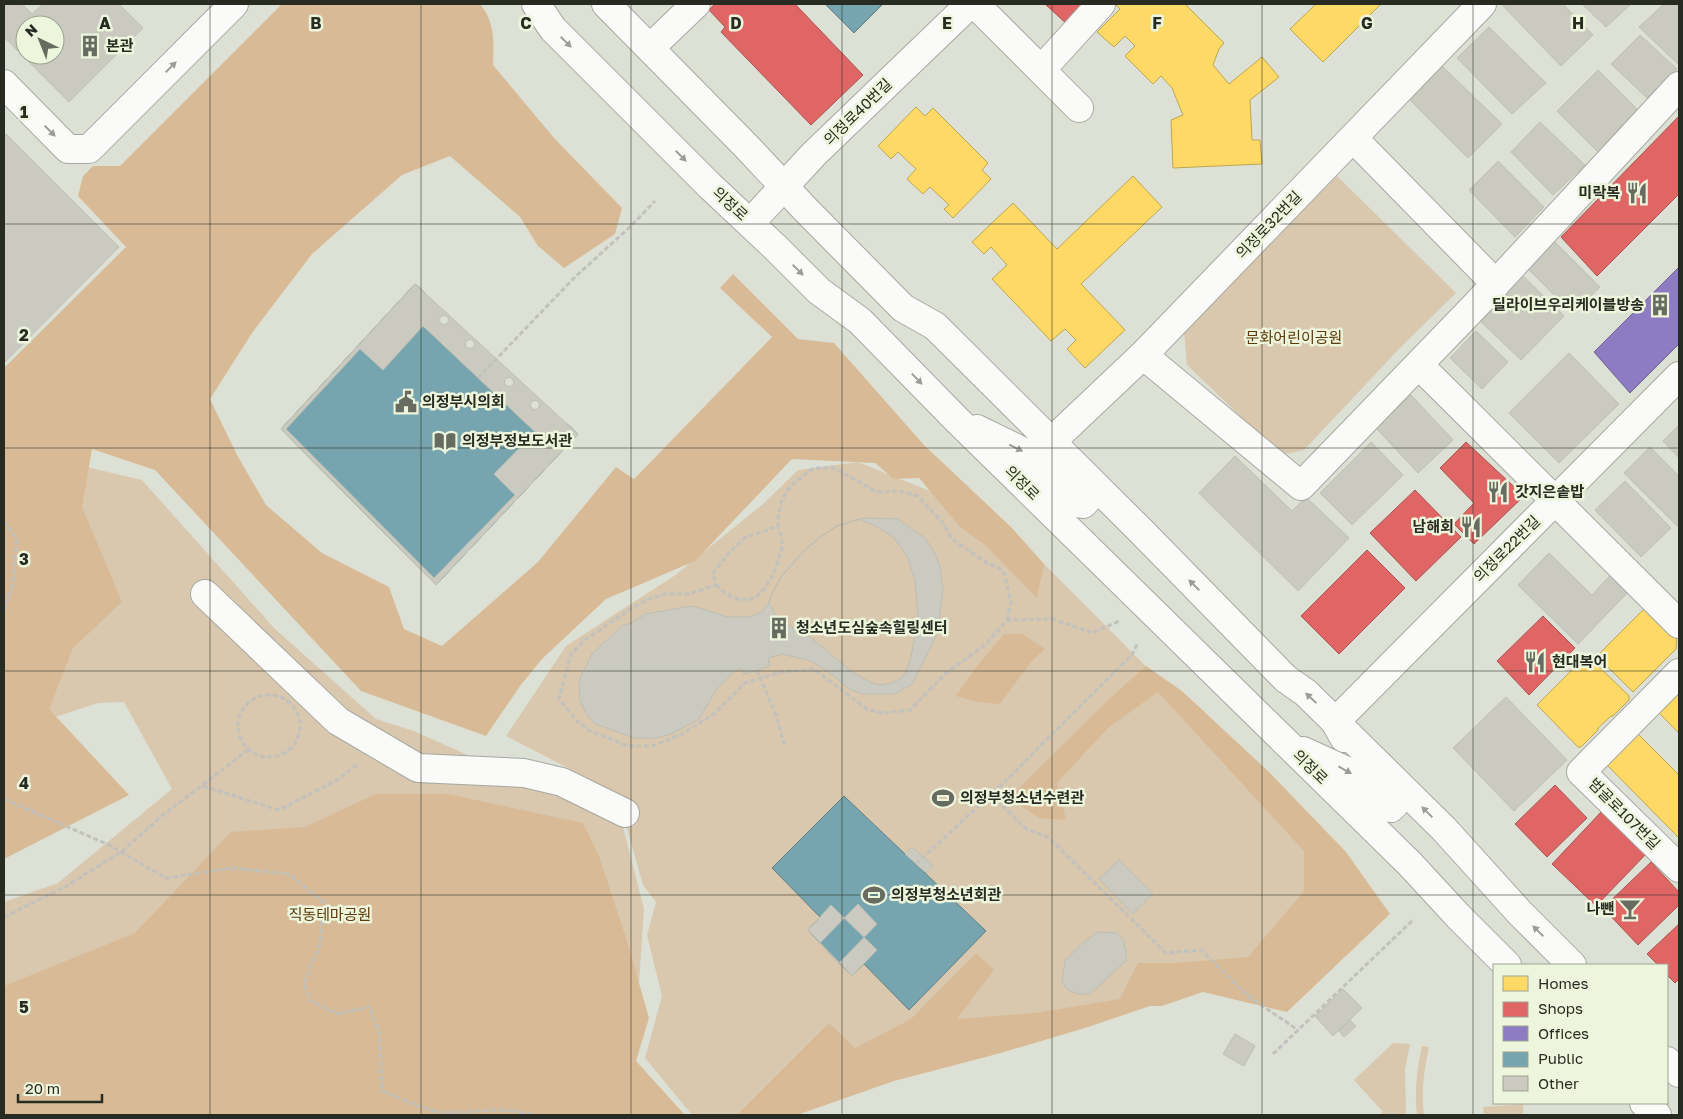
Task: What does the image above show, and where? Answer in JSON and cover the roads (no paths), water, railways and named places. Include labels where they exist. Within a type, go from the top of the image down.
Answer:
[{"type":"street","points":[[4,84],[68,149],[89,149],[234,4]]},
{"type":"street","name":"의정로","points":[[536,4],[553,29],[710,186],[819,291],[860,321],[956,419],[1410,864],[1506,964]]},
{"type":"street","points":[[606,4],[903,308],[935,326],[1142,532],[1286,679],[1306,693],[1444,829],[1520,913],[1571,964]]},
{"type":"street","points":[[650,48],[696,4]]},
{"type":"street","name":"의정로40번길","points":[[750,223],[814,154],[970,4]]},
{"type":"street","points":[[975,4],[1079,108]]},
{"type":"street","points":[[1041,70],[1101,4]]},
{"type":"street","name":"의정로32번길","points":[[1050,442],[1143,355],[1482,4]]},
{"type":"street","points":[[1143,355],[1301,486],[1496,284],[1679,86]]},
{"type":"street","points":[[1353,138],[1496,284]]},
{"type":"street","points":[[1419,365],[1679,624]]},
{"type":"street","name":"의정로22번길","points":[[1335,722],[1679,376]]},
{"type":"street","points":[[956,419],[1026,453],[1077,503],[1083,504],[1087,500],[1085,493],[1060,468],[1050,442]]},
{"type":"street","points":[[205,594],[338,721],[418,768],[524,773],[562,782],[625,813]]},
{"type":"street","name":"범골로107번길","points":[[1679,673],[1582,772],[1679,868]]},
{"type":"street","points":[[1285,743],[1350,772],[1384,806],[1391,808],[1395,804],[1394,797],[1358,762],[1335,722]]},
{"type":"street","points":[[1668,1062],[1679,1073]]},
{"type":"street","points":[[1645,1104],[1657,1115]]},
{"type":"place","name":"본관","points":[[90,46]]},
{"type":"place","name":"미락복","points":[[1637,193]]},
{"type":"place","name":"딜라이브우리케이블방송","points":[[1660,305]]},
{"type":"place","name":"의정부시의회","points":[[406,402]]},
{"type":"place","name":"의정부정보도서관","points":[[445,441]]},
{"type":"place","name":"갓지은솥밥","points":[[1498,492]]},
{"type":"place","name":"남해회","points":[[1471,527]]},
{"type":"place","name":"청소년도심숲속힐링센터","points":[[779,628]]},
{"type":"place","name":"현대복어","points":[[1535,662]]},
{"type":"place","name":"의정부청소년수련관","points":[[943,798]]},
{"type":"place","name":"의정부청소년회관","points":[[874,895]]},
{"type":"place","name":"나뺀","points":[[1630,909]]},
{"type":"park label","name":"문화어린이공원","points":[[1294,338]]},
{"type":"park label","name":"직동테마공원","points":[[330,915]]}]
